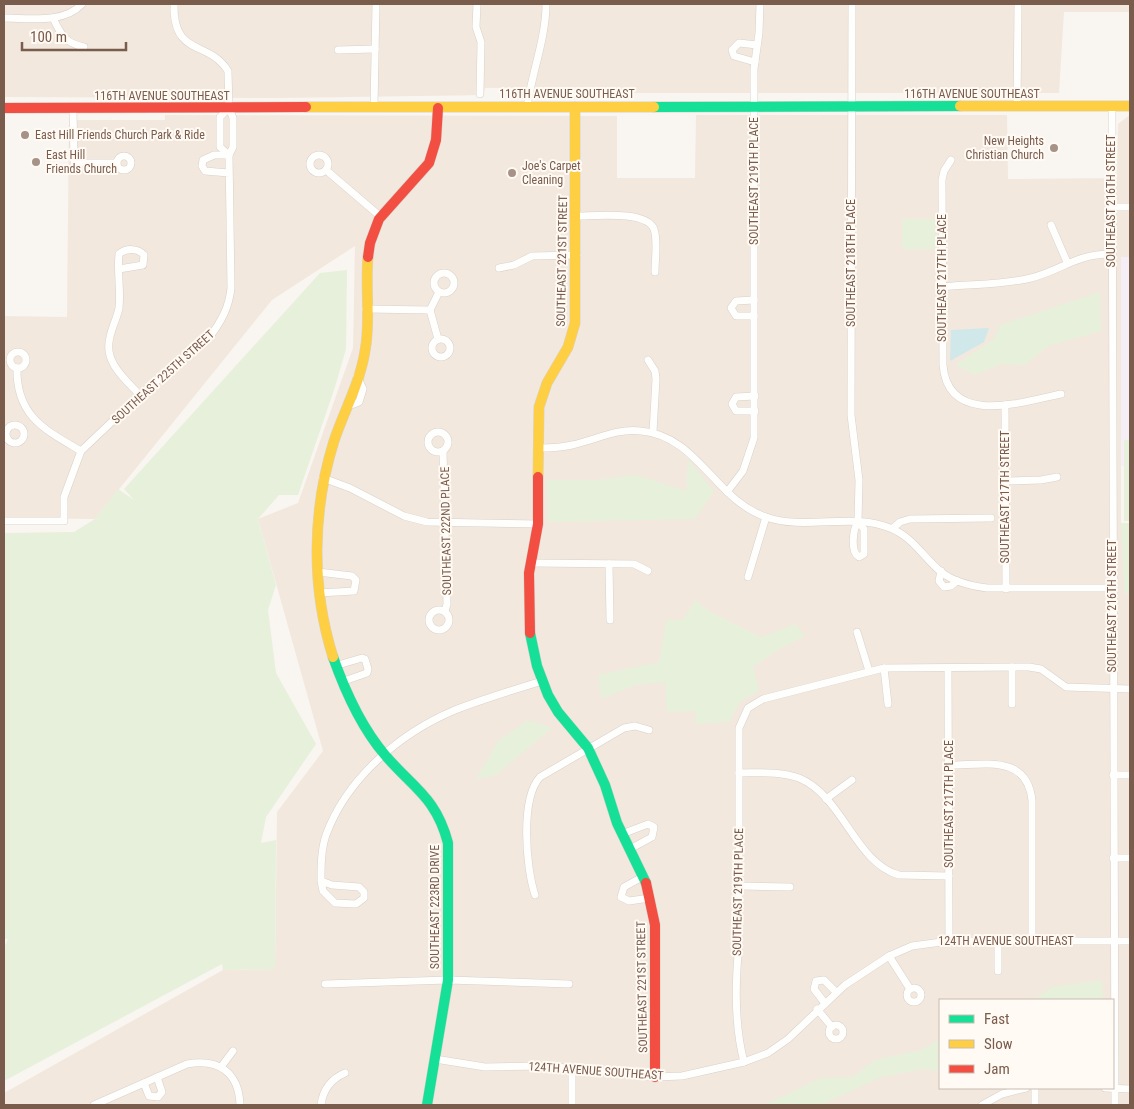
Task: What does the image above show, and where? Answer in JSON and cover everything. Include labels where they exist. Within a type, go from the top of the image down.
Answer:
[{"type":"street","points":[[4,18],[53,18],[72,11],[82,4]]},
{"type":"street","name":"SOUTHEAST 225TH STREET","points":[[81,452],[140,395],[211,336],[227,308],[231,288],[229,155],[233,146],[233,118],[229,108],[228,71],[218,61],[180,37],[175,26],[174,4]]},
{"type":"street","points":[[374,107],[376,4]]},
{"type":"street","points":[[477,4],[476,27],[481,42],[480,94]]},
{"type":"street","points":[[527,107],[534,68],[544,30],[546,4]]},
{"type":"street","name":"SOUTHEAST 219TH PLACE","points":[[727,492],[743,471],[754,438],[754,62],[760,4]]},
{"type":"street","name":"SOUTHEAST 218TH PLACE","points":[[852,4],[850,415],[859,480],[858,522]]},
{"type":"street","points":[[1017,106],[1018,4]]},
{"type":"street","points":[[53,18],[63,38],[72,45],[84,48]]},
{"type":"street","points":[[754,62],[734,56],[732,50],[739,43],[757,45]]},
{"type":"street","points":[[338,50],[375,49]]},
{"type":"street","name":"116TH AVENUE SOUTHEAST","points":[[4,108],[438,108],[754,105],[851,107],[1130,106]]},
{"type":"street","name":"SOUTHEAST 216TH STREET","points":[[1112,106],[1114,999]]},
{"type":"street","name":"SOUTHEAST 221ST STREET","points":[[575,107],[575,323],[568,347],[542,394],[539,407],[538,524],[531,563],[530,637],[542,680],[558,712],[588,748],[605,785],[622,834],[644,876],[654,925],[655,1077]]},
{"type":"street","points":[[73,108],[74,163],[116,163]]},
{"type":"street","name":"SOUTHEAST 225TH STREET","points":[[229,108],[220,117],[220,147],[229,155]]},
{"type":"street","name":"SOUTHEAST 223RD DRIVE","points":[[427,1105],[448,980],[448,843],[445,827],[440,813],[428,797],[384,754],[371,736],[344,681],[329,640],[319,593],[318,526],[323,478],[365,350],[370,244],[381,217],[425,170],[430,160],[436,142],[438,108]]},
{"type":"street","points":[[229,155],[209,156],[202,162],[204,169],[209,172],[229,173]]},
{"type":"street","name":"SOUTHEAST 217TH PLACE","points":[[951,160],[944,171],[942,180],[943,372],[947,383],[956,395],[967,403],[974,405],[1005,405]]},
{"type":"street","points":[[326,170],[381,217]]},
{"type":"street","points":[[1111,207],[1130,207]]},
{"type":"street","points":[[576,216],[635,217],[650,222],[655,232],[655,272]]},
{"type":"street","points":[[1051,225],[1066,262]]},
{"type":"street","points":[[942,287],[1028,279],[1086,255],[1111,254]]},
{"type":"street","points":[[499,268],[514,265],[532,256],[576,255]]},
{"type":"street","points":[[119,270],[119,304],[108,346],[113,366],[140,395]]},
{"type":"street","points":[[438,339],[430,310],[439,292]]},
{"type":"street","points":[[754,300],[736,301],[731,308],[736,316],[754,316]]},
{"type":"street","points":[[366,309],[430,310]]},
{"type":"street","points":[[648,360],[655,371],[656,379],[653,432]]},
{"type":"street","points":[[4,521],[64,521],[64,497],[81,452],[32,420],[19,392],[17,368]]},
{"type":"street","points":[[1005,405],[1061,394]]},
{"type":"street","points":[[754,396],[736,397],[732,404],[736,411],[755,411]]},
{"type":"street","name":"SOUTHEAST 217TH STREET","points":[[1005,405],[1006,589]]},
{"type":"street","points":[[22,428],[32,420]]},
{"type":"street","points":[[538,448],[572,445],[628,430],[653,432],[683,446],[741,504],[766,517],[793,522],[873,523],[892,528],[915,543],[941,572],[957,581],[987,588],[1113,588]]},
{"type":"street","name":"SOUTHEAST 222ND PLACE","points":[[444,450],[447,604],[445,612]]},
{"type":"street","points":[[1006,481],[1041,480],[1057,477]]},
{"type":"street","points":[[323,478],[350,488],[404,516],[427,522],[538,524]]},
{"type":"street","points":[[748,577],[766,517]]},
{"type":"street","points":[[892,528],[900,522],[910,519],[991,518]]},
{"type":"street","points":[[531,563],[634,564],[648,571]]},
{"type":"street","points":[[609,564],[610,620]]},
{"type":"street","points":[[318,572],[352,576],[356,580],[354,591],[319,593]]},
{"type":"street","points":[[941,572],[940,581],[944,587],[951,586],[957,581]]},
{"type":"street","points":[[857,632],[869,671],[884,668],[1012,667],[1041,669],[1066,687],[1130,689]]},
{"type":"street","points":[[338,665],[362,658],[365,659],[368,669],[367,673],[344,681]]},
{"type":"street","points":[[1012,667],[1012,704]]},
{"type":"street","points":[[884,668],[888,704]]},
{"type":"street","name":"SOUTHEAST 217TH PLACE","points":[[948,668],[950,765],[949,941]]},
{"type":"street","name":"SOUTHEAST 219TH PLACE","points":[[744,1062],[737,1030],[736,965],[739,944],[740,886],[740,720],[748,708],[763,699],[869,671]]},
{"type":"street","points":[[321,881],[332,885],[359,887],[364,892],[364,898],[356,904],[335,903],[323,892],[321,881],[321,860],[326,835],[354,787],[384,754],[414,733],[447,714],[542,680]]},
{"type":"street","points":[[534,894],[529,878],[528,810],[532,789],[540,777],[588,748],[630,726],[649,730]]},
{"type":"street","points":[[950,765],[1002,765],[1016,769],[1025,777],[1031,790],[1032,801],[1032,941]]},
{"type":"street","points":[[739,773],[789,775],[808,782],[826,798],[884,869],[899,875],[949,876]]},
{"type":"street","points":[[1113,775],[1130,775]]},
{"type":"street","points":[[826,798],[852,780]]},
{"type":"street","points":[[622,834],[648,824],[654,827],[655,831],[652,837],[630,849]]},
{"type":"street","points":[[1113,858],[1130,858]]},
{"type":"street","points":[[644,876],[624,887],[621,897],[629,901],[650,898]]},
{"type":"street","points":[[740,886],[790,887]]},
{"type":"street","name":"124TH AVENUE SOUTHEAST","points":[[435,1058],[485,1067],[572,1067],[655,1077],[682,1076],[744,1062],[778,1047],[836,992],[889,956],[923,943],[949,941],[1130,941]]},
{"type":"street","points":[[998,941],[998,972]]},
{"type":"street","points":[[889,956],[910,990]]},
{"type":"street","points":[[325,984],[448,980],[569,984]]},
{"type":"street","points":[[824,1002],[814,989],[816,981],[824,980],[836,992]]},
{"type":"street","points":[[817,1009],[832,1027]]},
{"type":"street","name":"SOUTHEAST 216TH STREET","points":[[1114,1015],[1115,1105]]},
{"type":"street","points":[[221,1067],[233,1051]]},
{"type":"street","points":[[94,1105],[187,1064],[198,1062],[221,1067],[235,1081],[240,1092],[240,1105]]},
{"type":"street","points":[[572,1067],[572,1105]]},
{"type":"street","points":[[321,1105],[326,1087],[331,1080],[345,1073]]},
{"type":"street","points":[[144,1083],[149,1096],[158,1097],[162,1092],[157,1078]]},
{"type":"street","points":[[1115,1089],[1130,1088]]},
{"type":"street","points":[[982,1105],[1002,1094],[1022,1089]]},
{"type":"street","points":[[1035,1089],[1035,1105]]},
{"type":"shaded area","points":[[4,4],[1130,4],[1130,12],[1064,12],[1059,93],[590,93],[590,87],[485,88],[484,95],[280,98],[4,97]]},
{"type":"shaded area","points":[[165,115],[617,116],[617,178],[695,178],[696,115],[1007,115],[1008,179],[1117,178],[1118,124],[1130,115],[1130,257],[1121,257],[1121,523],[1130,523],[1130,1105],[4,1105],[4,1093],[223,970],[275,969],[277,812],[323,751],[258,519],[298,503],[353,348],[355,246],[272,300],[95,519],[4,518],[4,316],[67,317],[69,120],[165,120]]},
{"type":"shaded area","points":[[1121,257],[1130,257],[1130,466],[1121,466]]},
{"type":"green space","points":[[902,219],[935,219],[935,249],[902,249]]},
{"type":"green space","points":[[347,270],[346,349],[298,495],[279,495],[258,519],[276,585],[268,610],[276,673],[316,744],[266,817],[261,843],[276,840],[275,969],[223,970],[222,964],[4,1081],[4,948],[8,939],[4,939],[4,533],[74,532],[95,519],[118,489],[134,500],[124,489],[320,273]]},
{"type":"green space","points":[[1100,292],[1101,331],[1048,346],[1025,365],[1001,364],[975,375],[955,365],[994,339],[1000,325]]},
{"type":"green space","points":[[1124,440],[1130,440],[1130,521],[1124,521]]},
{"type":"green space","points":[[688,459],[714,491],[695,519],[548,522],[547,480],[595,480],[636,475],[686,491]]},
{"type":"green space","points":[[1121,523],[1130,523],[1130,594],[1124,594]]},
{"type":"green space","points":[[695,600],[709,611],[761,637],[796,624],[805,636],[779,649],[753,667],[759,691],[740,702],[729,722],[695,724],[696,711],[667,712],[665,682],[635,685],[601,699],[598,675],[659,662],[666,620],[683,620]]},
{"type":"green space","points":[[528,720],[552,728],[496,775],[476,779],[498,741]]},
{"type":"green space","points":[[1102,980],[1103,999],[1036,999],[1050,987]]},
{"type":"green space","points":[[939,1040],[939,1071],[922,1069],[881,1077],[821,1105],[764,1105],[821,1078],[852,1077],[875,1060],[921,1050]]},
{"type":"water","points":[[989,328],[984,342],[950,361],[951,330]]},
{"type":"traffic: fast","points":[[654,107],[960,106]]},
{"type":"traffic: fast","points":[[530,633],[537,666],[548,695],[558,712],[588,748],[605,785],[617,823],[646,883]]},
{"type":"traffic: fast","points":[[333,657],[348,696],[368,733],[385,755],[430,804],[437,814],[448,843],[448,980],[427,1105]]},
{"type":"traffic: slow","points":[[960,106],[1130,106]]},
{"type":"traffic: slow","points":[[306,107],[654,107]]},
{"type":"traffic: slow","points":[[538,477],[539,407],[547,383],[568,347],[575,323],[575,107]]},
{"type":"traffic: slow","points":[[333,657],[321,604],[317,549],[318,522],[321,494],[334,441],[363,363],[368,328],[368,257]]},
{"type":"traffic: jam","points":[[4,108],[306,107]]},
{"type":"traffic: jam","points":[[368,257],[370,243],[379,219],[429,163],[436,140],[438,108]]},
{"type":"traffic: jam","points":[[530,633],[529,573],[538,524],[538,477]]},
{"type":"traffic: jam","points":[[646,883],[655,925],[655,1077]]},
{"type":"place","name":"East Hill Friends Church Park & Ride","points":[[25,135]]},
{"type":"place","name":"New Heights Christian Church","points":[[1054,148]]},
{"type":"place","name":"East Hill Friends Church","points":[[36,162]]},
{"type":"place","name":"Joe's Carpet Cleaning","points":[[512,173]]}]
